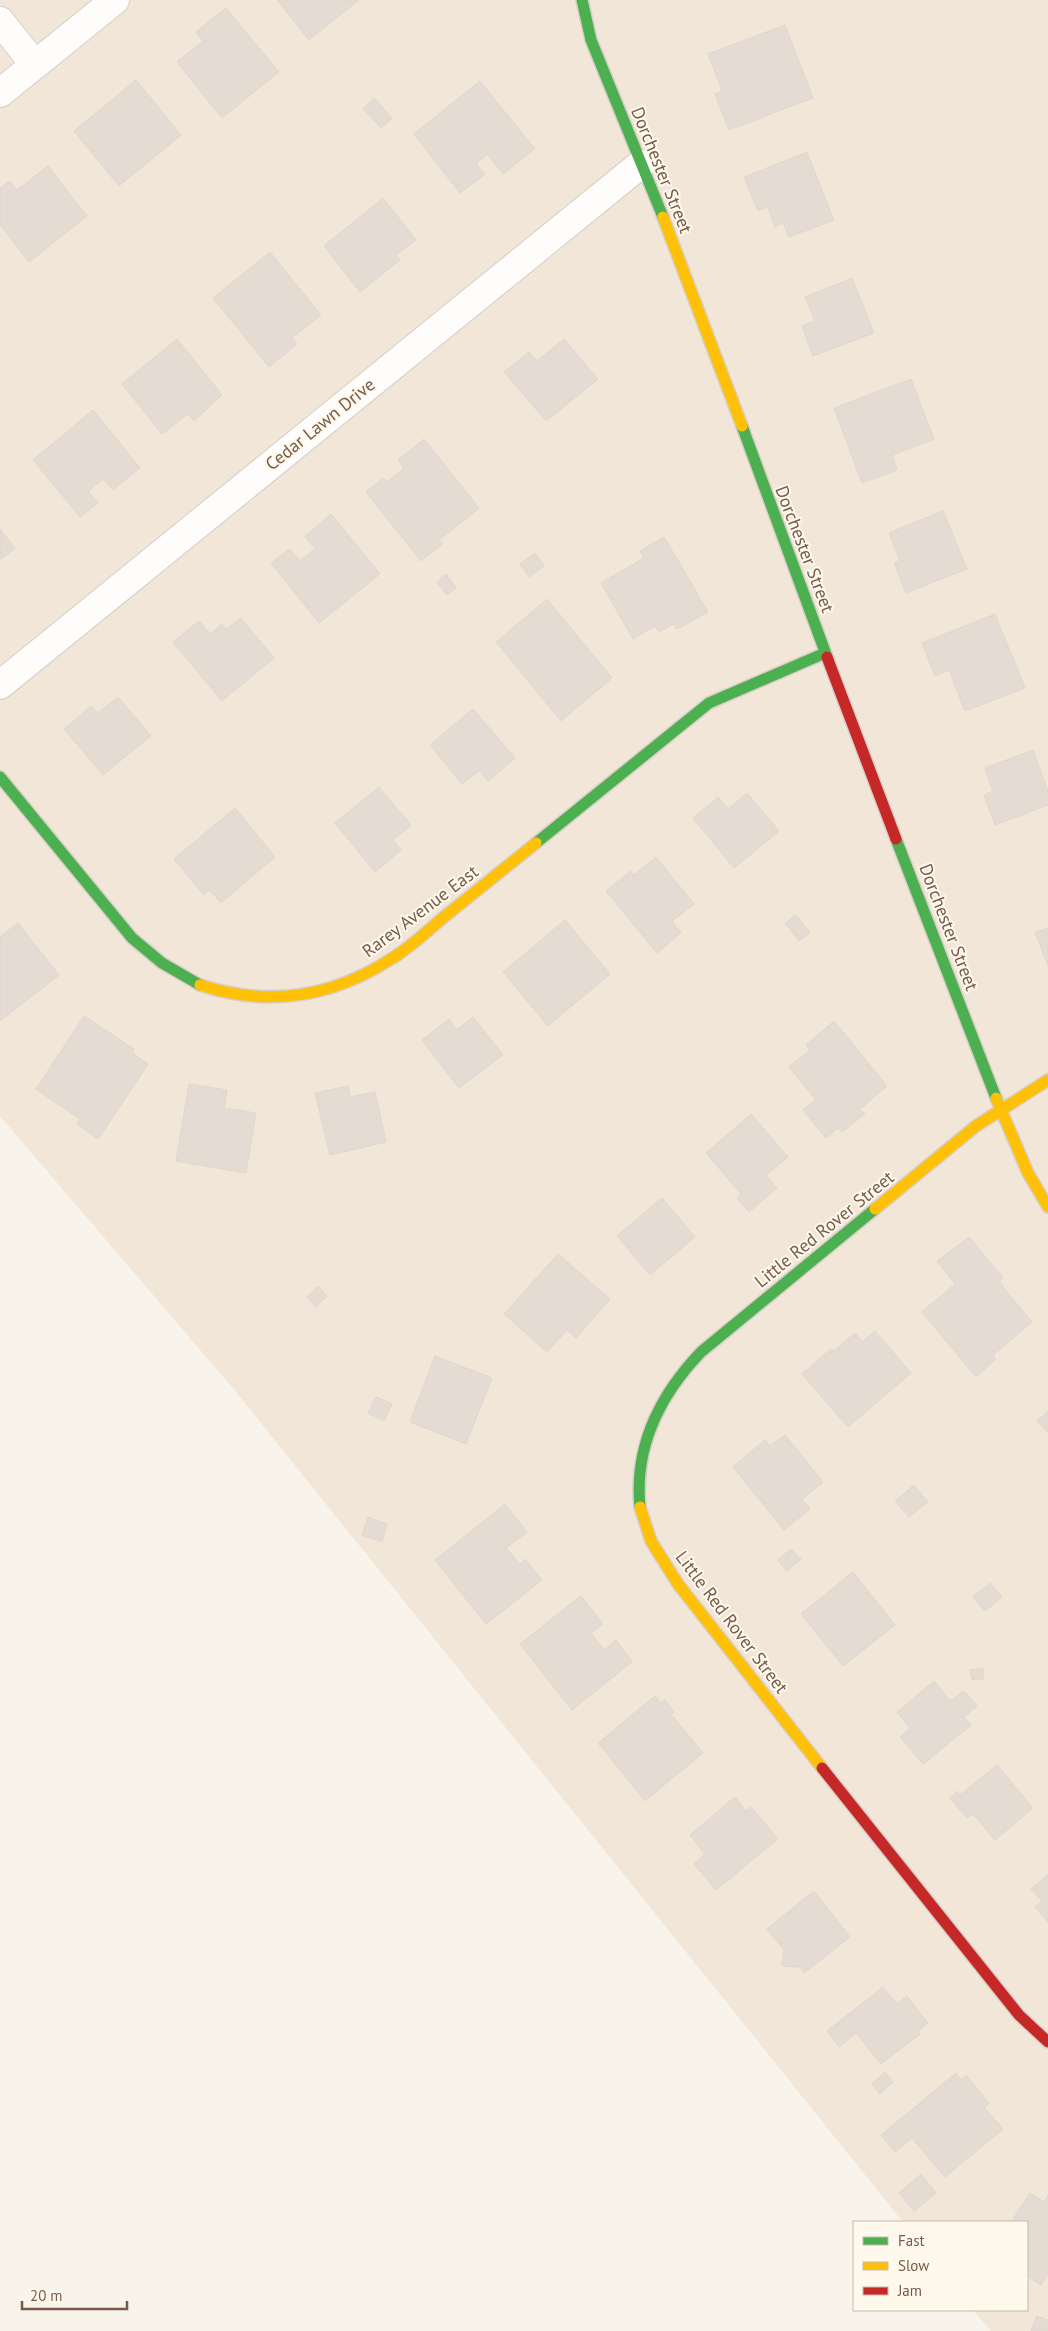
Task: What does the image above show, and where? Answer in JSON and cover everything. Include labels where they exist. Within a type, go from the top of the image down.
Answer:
[{"type":"street","points":[[0,93],[114,0]]},
{"type":"street","name":"Dorchester Street","points":[[582,0],[591,40],[689,281],[825,654],[1000,1109],[1028,1173],[1048,1207]]},
{"type":"street","points":[[0,21],[35,65]]},
{"type":"street","name":"Cedar Lawn Drive","points":[[0,685],[641,164]]},
{"type":"street","name":"Rarey Avenue East","points":[[0,776],[132,938],[162,963],[194,983],[224,993],[254,998],[324,991],[348,983],[392,958],[709,703],[721,696],[825,654]]},
{"type":"street","name":"Little Red Rover Street","points":[[1048,1080],[976,1126],[701,1352],[685,1368],[657,1411],[643,1449],[640,1467],[640,1510],[656,1548],[707,1624],[1019,2015],[1048,2042]]},
{"type":"shaded area","points":[[0,0],[1048,0],[1048,2331],[991,2331],[974,2311],[1028,2311],[1028,2221],[902,2221],[232,1387],[0,1116]]},
{"type":"building","points":[[277,0],[359,0],[309,40]]},
{"type":"building","points":[[226,8],[279,72],[222,118],[177,62],[203,41],[196,32]]},
{"type":"building","points":[[785,25],[813,98],[729,130],[715,94],[722,91],[708,54]]},
{"type":"building","points":[[136,80],[181,135],[119,186],[74,131]]},
{"type":"building","points":[[480,81],[535,149],[503,174],[487,154],[476,164],[485,174],[460,193],[414,134]]},
{"type":"building","points":[[374,98],[392,118],[381,128],[363,109]]},
{"type":"building","points":[[807,152],[834,220],[789,237],[783,223],[775,227],[768,207],[758,211],[744,177]]},
{"type":"building","points":[[48,166],[87,216],[29,262],[0,225],[0,188],[10,181],[17,190]]},
{"type":"building","points":[[383,198],[416,240],[396,255],[400,260],[360,292],[324,246]]},
{"type":"building","points":[[270,252],[321,315],[292,338],[297,344],[269,367],[213,298]]},
{"type":"building","points":[[852,278],[874,333],[813,356],[802,326],[815,321],[805,297]]},
{"type":"building","points":[[177,339],[222,395],[194,421],[188,414],[162,434],[122,384]]},
{"type":"building","points":[[564,339],[598,379],[546,421],[504,372],[529,352],[537,361]]},
{"type":"building","points":[[911,379],[934,439],[892,455],[897,470],[862,483],[834,408]]},
{"type":"building","points":[[93,410],[140,468],[113,490],[103,479],[88,491],[98,503],[80,517],[33,460]]},
{"type":"building","points":[[424,439],[479,508],[439,540],[442,544],[421,561],[366,492],[383,478],[387,482],[404,468],[398,460]]},
{"type":"building","points":[[943,511],[967,569],[906,593],[894,563],[900,561],[889,533]]},
{"type":"building","points":[[331,514],[380,574],[319,623],[271,563],[290,549],[300,561],[315,549],[305,536]]},
{"type":"building","points":[[0,529],[15,548],[0,560]]},
{"type":"building","points":[[664,537],[708,612],[677,629],[673,624],[659,632],[655,626],[633,639],[601,583],[644,558],[640,551]]},
{"type":"building","points":[[535,553],[544,566],[529,577],[520,564]]},
{"type":"building","points":[[446,574],[456,588],[447,595],[437,582]]},
{"type":"building","points":[[547,599],[612,678],[561,721],[496,642]]},
{"type":"building","points":[[995,614],[1025,688],[965,711],[949,670],[935,676],[922,643]]},
{"type":"building","points":[[241,618],[274,658],[222,701],[173,642],[199,621],[210,634],[222,624],[226,630]]},
{"type":"building","points":[[118,697],[151,736],[103,775],[64,729],[91,706],[98,713]]},
{"type":"building","points":[[473,709],[515,758],[488,781],[480,770],[462,784],[430,745]]},
{"type":"building","points":[[1033,750],[1048,791],[1048,805],[995,825],[984,795],[993,791],[985,768]]},
{"type":"building","points":[[379,787],[411,825],[393,840],[401,850],[375,872],[335,823]]},
{"type":"building","points":[[747,793],[779,831],[734,868],[693,818],[718,797],[728,809]]},
{"type":"building","points":[[235,808],[275,857],[221,903],[210,890],[204,895],[174,859]]},
{"type":"building","points":[[656,857],[694,904],[672,921],[681,933],[657,953],[606,891],[631,871],[634,875]]},
{"type":"building","points":[[796,915],[810,933],[799,941],[785,923]]},
{"type":"building","points":[[565,920],[610,974],[548,1026],[503,972]]},
{"type":"building","points":[[18,923],[59,975],[0,1021],[0,937]]},
{"type":"building","points":[[1048,928],[1048,966],[1035,932]]},
{"type":"building","points":[[84,1016],[134,1049],[132,1053],[148,1064],[98,1139],[77,1124],[80,1119],[36,1089]]},
{"type":"building","points":[[473,1017],[503,1055],[459,1088],[422,1040],[449,1019],[457,1030]]},
{"type":"building","points":[[834,1021],[887,1086],[860,1109],[865,1114],[842,1132],[838,1128],[826,1138],[803,1110],[816,1100],[789,1067],[810,1050],[806,1045]]},
{"type":"building","points":[[189,1084],[227,1090],[224,1108],[256,1113],[246,1173],[176,1161]]},
{"type":"building","points":[[348,1086],[350,1097],[375,1092],[386,1142],[330,1155],[315,1093]]},
{"type":"building","points":[[751,1114],[788,1157],[766,1175],[777,1188],[749,1212],[737,1198],[741,1194],[706,1153]]},
{"type":"building","points":[[662,1198],[695,1237],[650,1275],[617,1236]]},
{"type":"building","points":[[969,1237],[1003,1278],[999,1282],[1032,1322],[993,1355],[996,1359],[976,1377],[922,1312],[955,1284],[937,1261]]},
{"type":"building","points":[[558,1254],[610,1299],[576,1338],[567,1330],[547,1352],[504,1314]]},
{"type":"building","points":[[318,1286],[327,1296],[316,1307],[307,1297]]},
{"type":"building","points":[[875,1331],[911,1373],[848,1427],[802,1374],[831,1349],[834,1351],[855,1333],[862,1342]]},
{"type":"building","points":[[435,1356],[492,1378],[466,1444],[410,1422]]},
{"type":"building","points":[[376,1397],[392,1404],[384,1421],[368,1413]]},
{"type":"building","points":[[1048,1411],[1048,1433],[1037,1421]]},
{"type":"building","points":[[785,1435],[823,1482],[802,1499],[810,1509],[784,1530],[733,1467],[765,1440],[770,1446]]},
{"type":"building","points":[[914,1485],[928,1502],[909,1517],[895,1501]]},
{"type":"building","points":[[505,1504],[527,1532],[506,1548],[520,1564],[525,1559],[542,1580],[486,1624],[435,1560]]},
{"type":"building","points":[[368,1517],[387,1524],[382,1542],[362,1535]]},
{"type":"building","points":[[791,1549],[801,1559],[787,1571],[778,1560]]},
{"type":"building","points":[[853,1572],[895,1625],[843,1666],[801,1614]]},
{"type":"building","points":[[990,1583],[1002,1597],[985,1611],[973,1597]]},
{"type":"building","points":[[581,1596],[603,1624],[591,1633],[604,1650],[616,1640],[632,1662],[572,1710],[520,1644]]},
{"type":"building","points":[[983,1668],[984,1679],[972,1680],[970,1670]]},
{"type":"building","points":[[934,1681],[950,1701],[964,1691],[977,1706],[964,1717],[971,1725],[923,1764],[900,1737],[910,1728],[897,1712]]},
{"type":"building","points":[[655,1696],[661,1703],[665,1700],[674,1712],[671,1714],[703,1753],[645,1801],[598,1743]]},
{"type":"building","points":[[997,1765],[1033,1808],[995,1840],[973,1814],[967,1818],[950,1798],[957,1791],[960,1795]]},
{"type":"building","points":[[735,1797],[746,1811],[751,1807],[778,1839],[716,1890],[694,1864],[705,1854],[690,1835]]},
{"type":"building","points":[[1048,1874],[1048,1922],[1035,1907],[1042,1901],[1031,1889]]},
{"type":"building","points":[[814,1891],[850,1937],[804,1973],[800,1967],[782,1966],[784,1950],[767,1929]]},
{"type":"building","points":[[883,1987],[897,2004],[907,1996],[928,2023],[918,2032],[920,2034],[881,2064],[856,2033],[839,2047],[827,2031]]},
{"type":"building","points":[[885,2072],[893,2082],[880,2094],[872,2084]]},
{"type":"building","points":[[956,2073],[961,2080],[966,2075],[989,2103],[984,2107],[1003,2129],[945,2177],[912,2138],[895,2152],[881,2135]]},
{"type":"building","points":[[921,2174],[936,2193],[914,2211],[899,2193]]},
{"type":"building","points":[[1030,2193],[1044,2202],[1048,2195],[1048,2274],[1041,2285],[1028,2277],[1028,2221],[1012,2221]]},
{"type":"building","points":[[1037,2316],[1048,2320],[1048,2331],[1031,2331]]},
{"type":"traffic: fast","points":[[582,0],[591,40],[663,217]]},
{"type":"traffic: fast","points":[[742,426],[827,657]]},
{"type":"traffic: fast","points":[[536,843],[709,703],[825,653]]},
{"type":"traffic: fast","points":[[0,777],[132,938],[162,963],[200,985]]},
{"type":"traffic: fast","points":[[896,839],[996,1098]]},
{"type":"traffic: fast","points":[[640,1507],[641,1463],[646,1442],[662,1404],[686,1369],[701,1352],[875,1209]]},
{"type":"traffic: slow","points":[[663,217],[742,426]]},
{"type":"traffic: slow","points":[[200,985],[225,992],[274,997],[298,995],[345,983],[405,950],[536,843]]},
{"type":"traffic: slow","points":[[875,1209],[976,1126],[1048,1080]]},
{"type":"traffic: slow","points":[[996,1098],[1028,1173],[1048,1207]]},
{"type":"traffic: slow","points":[[640,1507],[651,1541],[678,1584],[822,1768]]},
{"type":"traffic: jam","points":[[827,657],[896,839]]},
{"type":"traffic: jam","points":[[822,1768],[1019,2015],[1048,2042]]}]
